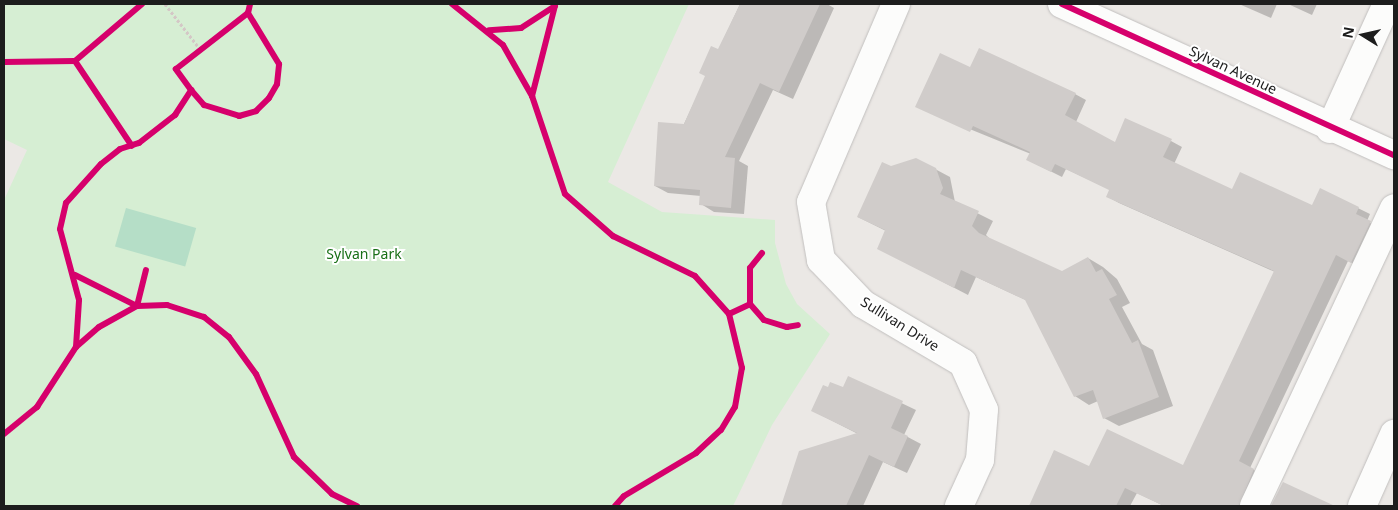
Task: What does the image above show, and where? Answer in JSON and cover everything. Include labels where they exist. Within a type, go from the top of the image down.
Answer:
[{"type":"street","name":"Sullivan Drive","points":[[896,4],[811,202],[821,260],[863,304],[963,363],[984,410],[980,460],[959,506]]},
{"type":"street","name":"Sylvan Avenue","points":[[1062,4],[1330,129],[1394,155]]},
{"type":"street","points":[[1330,129],[1387,4]]},
{"type":"street","points":[[1254,506],[1394,208]]},
{"type":"street","points":[[1362,506],[1394,434]]},
{"type":"path","points":[[165,4],[200,49]]},
{"type":"path","points":[[194,54],[207,44]]},
{"type":"green space","name":"Sylvan Park","points":[[4,4],[689,4],[608,182],[662,212],[775,220],[775,243],[786,284],[797,304],[830,334],[772,425],[733,506],[4,506],[4,200],[27,150],[4,139]]},
{"type":"green space","points":[[126,208],[196,228],[185,267],[115,246]]},
{"type":"building","points":[[740,4],[820,4],[779,92],[760,83],[725,157],[735,158],[731,208],[699,205],[700,190],[654,186],[658,122],[684,124],[705,76],[699,73],[711,46],[718,49]]},
{"type":"building","points":[[979,48],[1076,93],[1065,115],[1115,142],[1125,118],[1172,139],[1163,157],[1232,189],[1240,172],[1312,205],[1320,188],[1359,207],[1356,214],[1371,221],[1351,263],[1336,255],[1239,461],[1254,469],[1239,506],[1164,506],[1125,488],[1116,506],[1029,506],[1054,450],[1089,466],[1107,429],[1183,465],[1274,271],[1106,197],[1109,190],[1055,164],[1051,172],[1026,160],[1030,152],[973,126],[970,132],[915,107],[940,53],[970,67]]},
{"type":"building","points":[[916,158],[936,168],[943,188],[940,194],[979,211],[972,226],[979,233],[1062,271],[1088,257],[1096,272],[1102,269],[1117,295],[1109,299],[1132,343],[1138,340],[1159,397],[1103,419],[1093,390],[1074,397],[1025,300],[961,270],[954,288],[877,249],[885,230],[857,217],[882,162],[891,166]]},
{"type":"building","points":[[848,376],[903,401],[891,428],[908,436],[894,467],[869,455],[846,506],[781,506],[799,451],[857,433],[811,411],[823,385],[828,387],[830,382],[843,387]]},
{"type":"building","points":[[1283,482],[1335,506],[1271,506]]},
{"type":"cycle path","points":[[4,62],[75,61],[142,4]]},
{"type":"cycle path","points":[[191,90],[204,105],[239,116],[256,111],[269,98],[277,84],[279,64],[248,13],[250,4]]},
{"type":"cycle path","points":[[452,4],[503,45],[532,96],[555,6],[521,28],[489,30]]},
{"type":"cycle path","points":[[1062,4],[1394,155]]},
{"type":"cycle path","points":[[4,434],[37,407],[76,347],[79,300],[60,229],[66,203],[101,164],[120,149],[139,143],[175,115],[191,90],[176,69],[248,13]]},
{"type":"cycle path","points":[[75,61],[132,146]]},
{"type":"cycle path","points":[[532,96],[565,194],[613,236],[695,276],[729,314]]},
{"type":"cycle path","points":[[762,253],[750,268],[750,304],[764,320],[787,327],[798,325]]},
{"type":"cycle path","points":[[76,347],[99,327],[137,306],[146,270]]},
{"type":"cycle path","points":[[75,275],[137,306],[167,305],[204,317],[229,337],[256,374],[294,457],[332,494],[357,506]]},
{"type":"cycle path","points":[[615,506],[624,496],[696,453],[721,430],[735,407],[742,368],[729,314],[750,304]]}]
